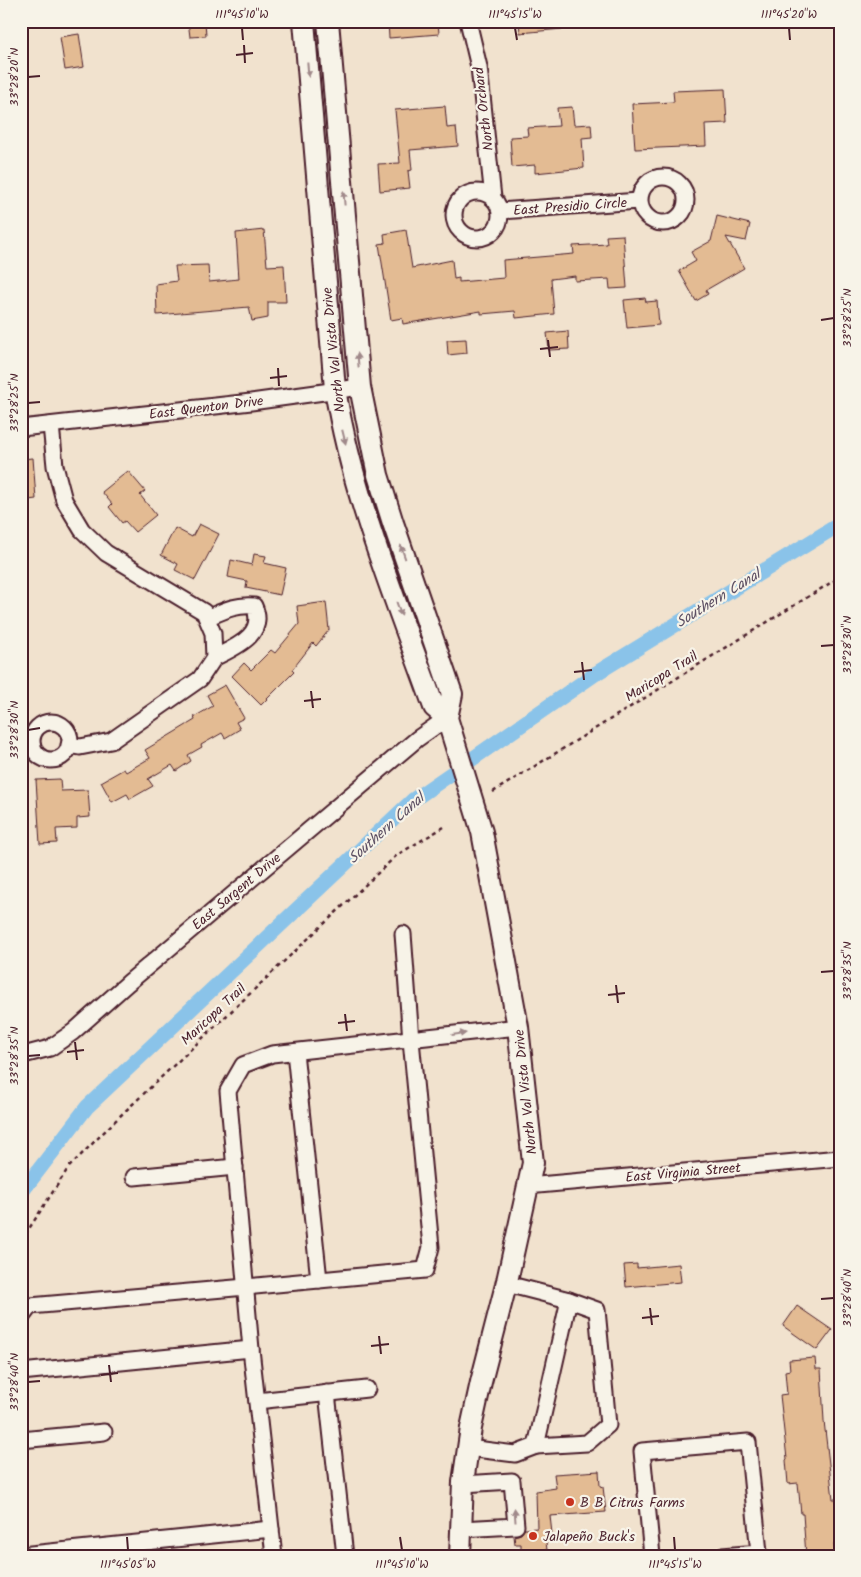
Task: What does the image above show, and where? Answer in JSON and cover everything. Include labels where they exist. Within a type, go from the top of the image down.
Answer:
[{"type":"main road","name":"North Val Vista Drive","points":[[304,21],[335,389],[345,441],[354,478],[370,527],[434,707],[447,718]]},
{"type":"main road","name":"North Val Vista Drive","points":[[328,21],[360,387],[378,475],[452,694],[447,718],[482,832],[518,1027],[533,1162],[506,1284],[481,1382],[468,1448],[463,1484],[460,1556]]},
{"type":"street","name":"North Orchard","points":[[468,21],[479,67],[497,204]]},
{"type":"street","name":"East Presidio Circle","points":[[497,204],[639,201]]},
{"type":"street","name":"East Quenton Drive","points":[[21,428],[251,402],[360,387]]},
{"type":"street","points":[[51,425],[55,466],[64,500],[82,530],[106,553],[204,612],[213,632],[214,658]]},
{"type":"street","points":[[69,745],[80,747],[111,741],[200,679],[214,658],[238,646],[258,623],[258,614],[254,606],[244,605],[229,608],[206,618]]},
{"type":"street","name":"East Sargent Drive","points":[[21,1054],[50,1048],[73,1032],[128,983],[416,739],[447,718]]},
{"type":"street","points":[[21,1318],[30,1306],[246,1288],[425,1270],[431,1247],[410,1040],[403,934]]},
{"type":"street","points":[[274,1556],[251,1349],[228,1091],[243,1065],[272,1054],[518,1027]]},
{"type":"street","points":[[295,1052],[320,1280]]},
{"type":"street","name":"East Virginia Street","points":[[527,1186],[840,1158]]},
{"type":"street","points":[[134,1177],[235,1167]]},
{"type":"street","points":[[468,1448],[515,1454],[536,1446],[588,1443],[608,1425],[597,1310],[569,1300],[506,1284]]},
{"type":"street","points":[[536,1446],[569,1300]]},
{"type":"street","points":[[21,1372],[251,1349]]},
{"type":"street","points":[[257,1401],[367,1389]]},
{"type":"street","points":[[327,1393],[345,1556]]},
{"type":"street","points":[[21,1440],[104,1432]]},
{"type":"street","points":[[652,1556],[642,1451],[748,1442],[760,1553],[722,1556]]},
{"type":"street","points":[[461,1530],[516,1526],[512,1481],[463,1484]]},
{"type":"street","points":[[21,1555],[271,1528]]},
{"type":"path","name":"Maricopa Trail","points":[[493,792],[840,577]]},
{"type":"path","name":"Maricopa Trail","points":[[21,1241],[69,1167],[119,1117],[397,855],[444,827]]},
{"type":"building","points":[[188,21],[205,21],[206,36],[190,37]]},
{"type":"building","points":[[388,21],[438,21],[439,34],[389,38]]},
{"type":"building","points":[[519,21],[562,21],[562,29],[520,33]]},
{"type":"building","points":[[79,34],[84,67],[65,70],[60,37]]},
{"type":"building","points":[[725,89],[727,123],[705,124],[706,146],[635,149],[632,104],[674,102],[673,91]]},
{"type":"building","points":[[445,106],[447,128],[456,127],[458,146],[410,150],[412,170],[408,171],[410,188],[380,191],[378,164],[400,163],[395,110]]},
{"type":"building","points":[[572,107],[574,125],[591,124],[592,137],[582,138],[584,168],[535,173],[535,165],[512,167],[510,137],[528,136],[527,128],[559,126],[557,108]]},
{"type":"building","points":[[717,216],[750,224],[746,241],[726,237],[744,268],[706,290],[708,294],[696,301],[679,271],[696,261],[691,252],[711,241]]},
{"type":"building","points":[[264,230],[267,266],[284,265],[286,302],[268,302],[268,318],[252,321],[249,307],[157,315],[156,284],[177,281],[175,266],[208,265],[209,282],[239,279],[236,233]]},
{"type":"building","points":[[406,230],[412,268],[452,260],[454,279],[459,278],[459,282],[504,278],[503,260],[574,254],[573,246],[607,244],[606,236],[623,235],[627,288],[610,289],[609,279],[575,281],[575,276],[551,279],[554,314],[516,318],[515,311],[481,314],[481,311],[403,324],[402,318],[391,320],[379,244],[385,243],[384,234]]},
{"type":"building","points":[[645,298],[646,302],[657,301],[659,325],[627,328],[624,300]]},
{"type":"building","points":[[568,331],[569,349],[549,350],[547,333]]},
{"type":"building","points":[[466,339],[467,353],[448,355],[447,340]]},
{"type":"building","points":[[33,458],[36,499],[21,501],[21,459]]},
{"type":"building","points":[[128,471],[145,491],[140,495],[156,515],[135,532],[125,521],[122,523],[109,507],[112,504],[102,492]]},
{"type":"building","points":[[199,524],[219,534],[195,580],[175,570],[178,564],[161,555],[175,528],[192,537]]},
{"type":"building","points":[[254,554],[266,556],[264,563],[286,568],[280,595],[246,588],[247,581],[228,577],[231,560],[252,565]]},
{"type":"building","points":[[326,602],[329,630],[316,646],[313,643],[292,670],[294,672],[261,705],[232,676],[244,663],[251,670],[271,650],[275,653],[299,624],[297,606]]},
{"type":"building","points":[[225,685],[244,718],[236,722],[240,729],[225,738],[222,733],[201,745],[202,747],[188,755],[191,761],[176,771],[172,765],[148,779],[153,786],[130,799],[127,794],[112,802],[101,782],[124,769],[126,772],[150,758],[145,750],[195,720],[194,717],[213,706],[207,695]]},
{"type":"building","points":[[60,779],[61,791],[88,790],[90,817],[77,818],[77,828],[56,829],[57,843],[40,844],[36,780]]},
{"type":"building","points":[[637,1264],[637,1268],[679,1264],[681,1282],[626,1287],[624,1265]]},
{"type":"building","points":[[797,1306],[832,1330],[817,1350],[783,1326]]},
{"type":"building","points":[[815,1358],[816,1369],[821,1369],[824,1421],[833,1499],[836,1499],[840,1530],[840,1543],[834,1544],[835,1556],[806,1556],[803,1514],[801,1514],[798,1483],[788,1484],[780,1395],[787,1394],[785,1371],[790,1370],[789,1360]]},
{"type":"building","name":"B B Citrus Farms","points":[[599,1471],[600,1486],[603,1487],[606,1512],[550,1516],[553,1542],[546,1542],[547,1550],[521,1552],[521,1544],[515,1544],[514,1536],[521,1534],[525,1529],[537,1528],[536,1491],[556,1488],[554,1474]]},
{"type":"waterway","name":"Southern Canal","points":[[21,1193],[87,1107],[413,800],[595,674],[840,524]]},
{"type":"place","name":"B B Citrus Farms","points":[[570,1502]]},
{"type":"place","name":"Jalapeño Buck's","points":[[533,1536]]}]
